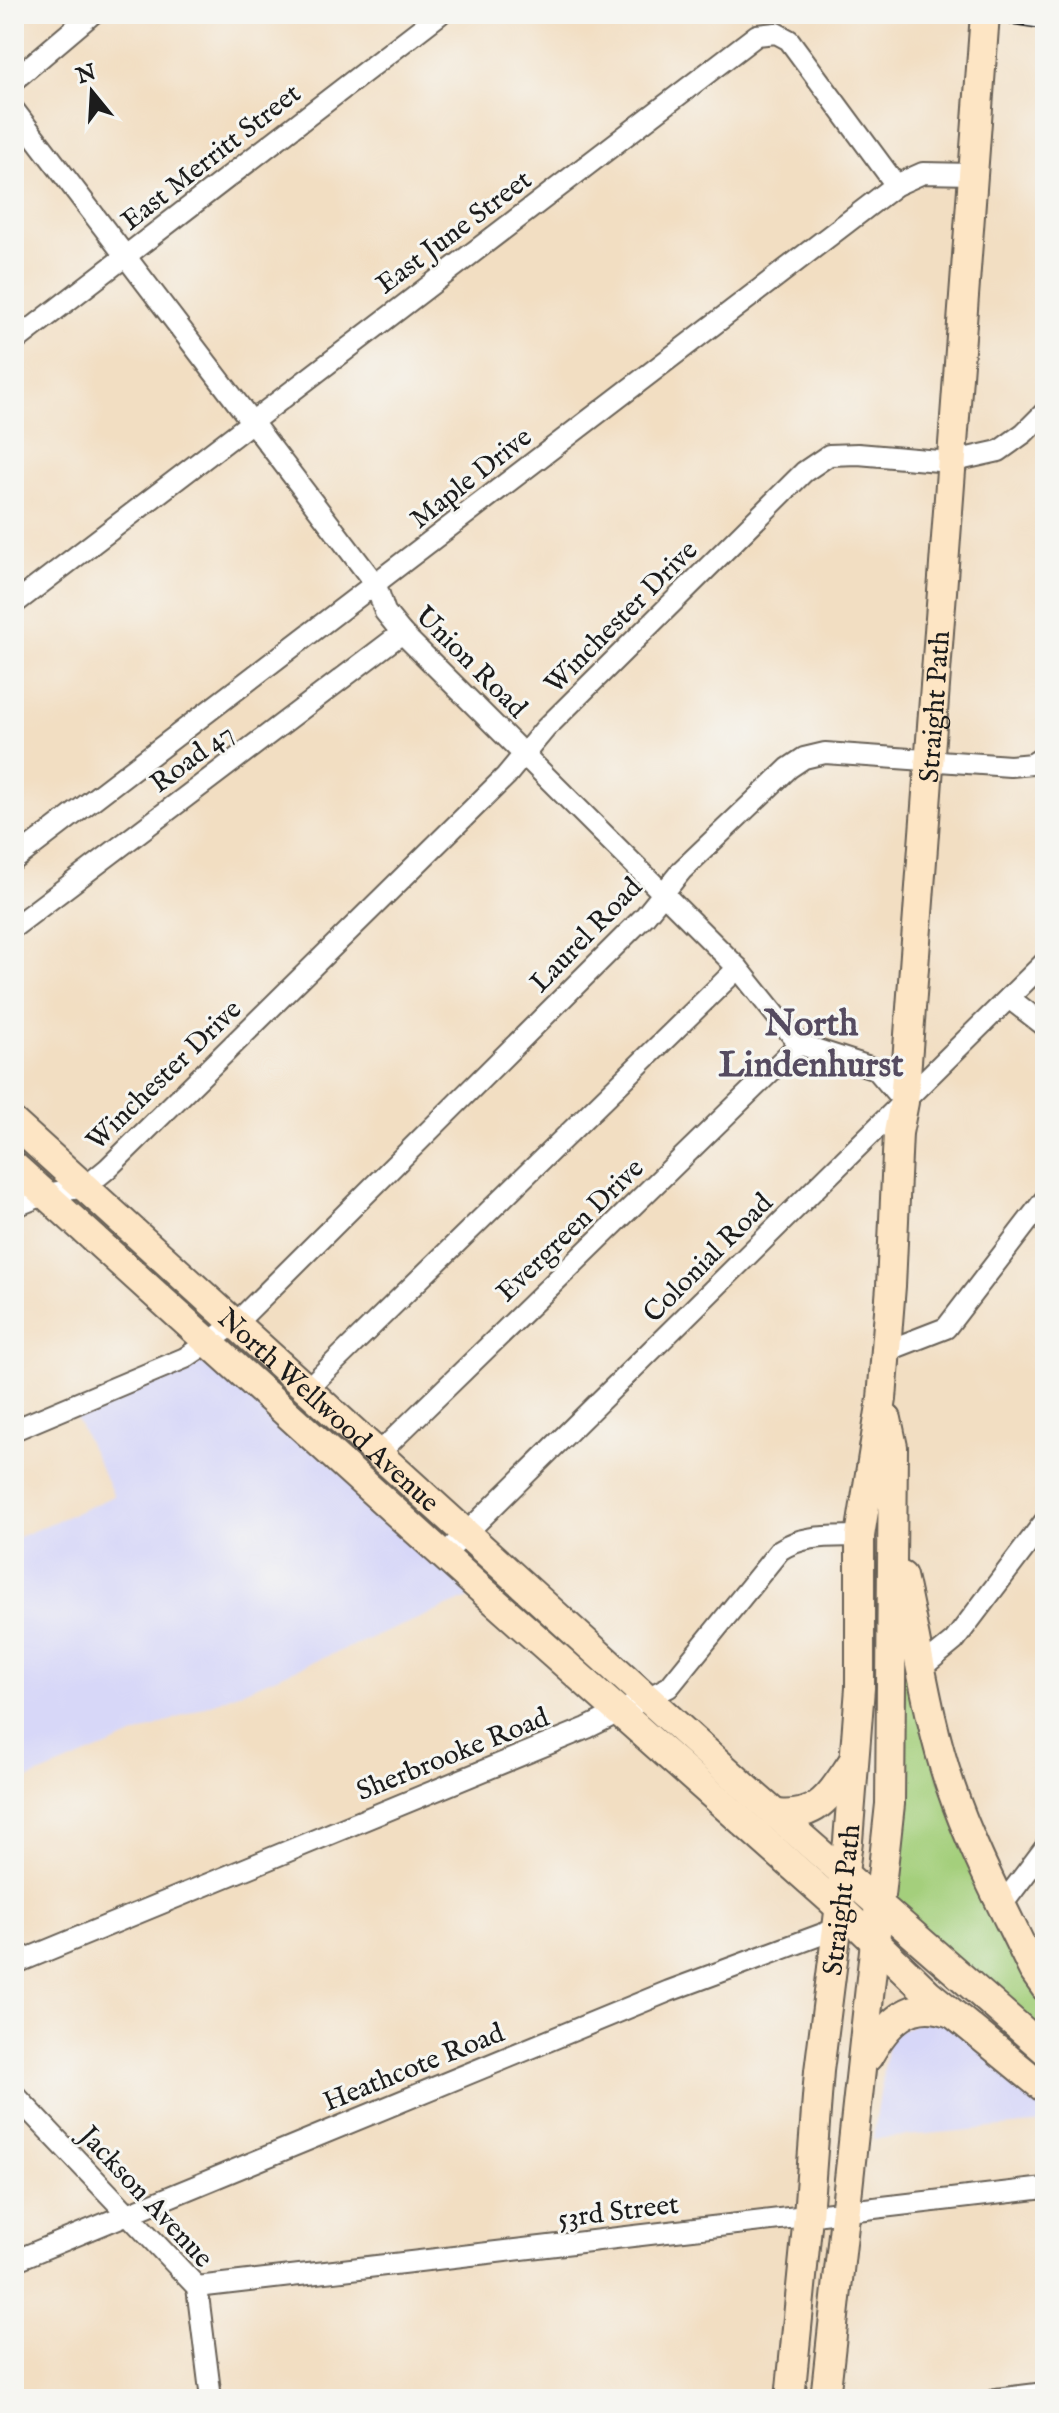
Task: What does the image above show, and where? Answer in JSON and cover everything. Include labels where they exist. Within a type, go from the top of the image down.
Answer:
[{"type":"main road","name":"Straight Path","points":[[825,2399],[863,2064],[845,1874],[860,1688],[860,1536],[882,1399],[898,1133],[904,1102],[985,14]]},
{"type":"main road","name":"North Wellwood Avenue","points":[[14,1123],[775,1814],[1045,2050]]},
{"type":"main road","points":[[14,1166],[620,1711],[852,1925],[951,2013],[1045,2089]]},
{"type":"main road","name":"Straight Path","points":[[790,2399],[819,2071],[852,1925],[881,1905],[891,1768],[893,1447],[882,1399]]},
{"type":"main road","points":[[891,1527],[930,1718],[949,1782],[970,1843],[1033,1970],[1045,1987]]},
{"type":"main road","points":[[775,1814],[801,1814],[818,1806],[855,1760]]},
{"type":"main road","points":[[852,1925],[851,2060],[858,2117]]},
{"type":"main road","points":[[863,2064],[882,2032],[898,2018],[925,2008],[951,2013]]},
{"type":"street","points":[[14,80],[92,14]]},
{"type":"street","name":"East Merritt Street","points":[[14,342],[440,14]]},
{"type":"street","name":"East June Street","points":[[14,604],[757,35],[776,33],[789,40],[896,185]]},
{"type":"street","name":"Union Road","points":[[14,110],[376,585],[385,612],[402,633],[738,968],[799,1044]]},
{"type":"street","name":"Maple Drive","points":[[14,860],[896,185],[923,173],[973,174]]},
{"type":"street","name":"Winchester Drive","points":[[85,1187],[107,1169],[506,776],[523,752],[804,472],[829,455],[858,454],[950,462],[999,451],[1024,433],[1045,412]]},
{"type":"street","name":"Road 47","points":[[14,927],[402,633]]},
{"type":"street","name":"Laurel Road","points":[[14,1430],[185,1358],[235,1324],[664,895],[682,870],[789,768],[804,758],[825,753],[1010,766],[1032,764],[1045,756]]},
{"type":"street","name":"Colonial Road","points":[[444,1555],[1045,962]]},
{"type":"street","points":[[306,1390],[738,968]]},
{"type":"street","points":[[1009,998],[1045,1026]]},
{"type":"street","points":[[799,1044],[876,1069],[904,1102]]},
{"type":"street","name":"Evergreen Drive","points":[[378,1454],[799,1044]]},
{"type":"street","points":[[14,1207],[46,1194],[85,1187]]},
{"type":"street","points":[[884,1352],[946,1328],[1045,1199]]},
{"type":"street","points":[[921,1668],[954,1641],[1045,1521]]},
{"type":"street","name":"Sherbrooke Road","points":[[14,1964],[572,1734],[669,1687],[780,1550],[793,1541],[805,1538],[860,1536]]},
{"type":"street","points":[[1002,1905],[1045,1848]]},
{"type":"street","name":"Heathcote Road","points":[[14,2261],[669,1991],[852,1925]]},
{"type":"street","name":"Jackson Avenue","points":[[14,2094],[197,2287],[211,2399]]},
{"type":"street","name":"53rd Street","points":[[197,2287],[1045,2188]]},
{"type":"street","points":[[996,2399],[1045,2393]]},
{"type":"shaded area","points":[[213,1358],[476,1595],[14,1785],[14,1539],[114,1496],[75,1416]]},
{"type":"shaded area","points":[[938,2014],[1045,2098],[1045,2123],[873,2139],[889,2035]]},
{"type":"green space","points":[[898,1595],[938,1775],[1045,1997],[1045,2039],[889,1900]]},
{"type":"railway","points":[[966,14],[1045,26]]},
{"type":"district","name":"North Lindenhurst","points":[[811,1042]]}]
